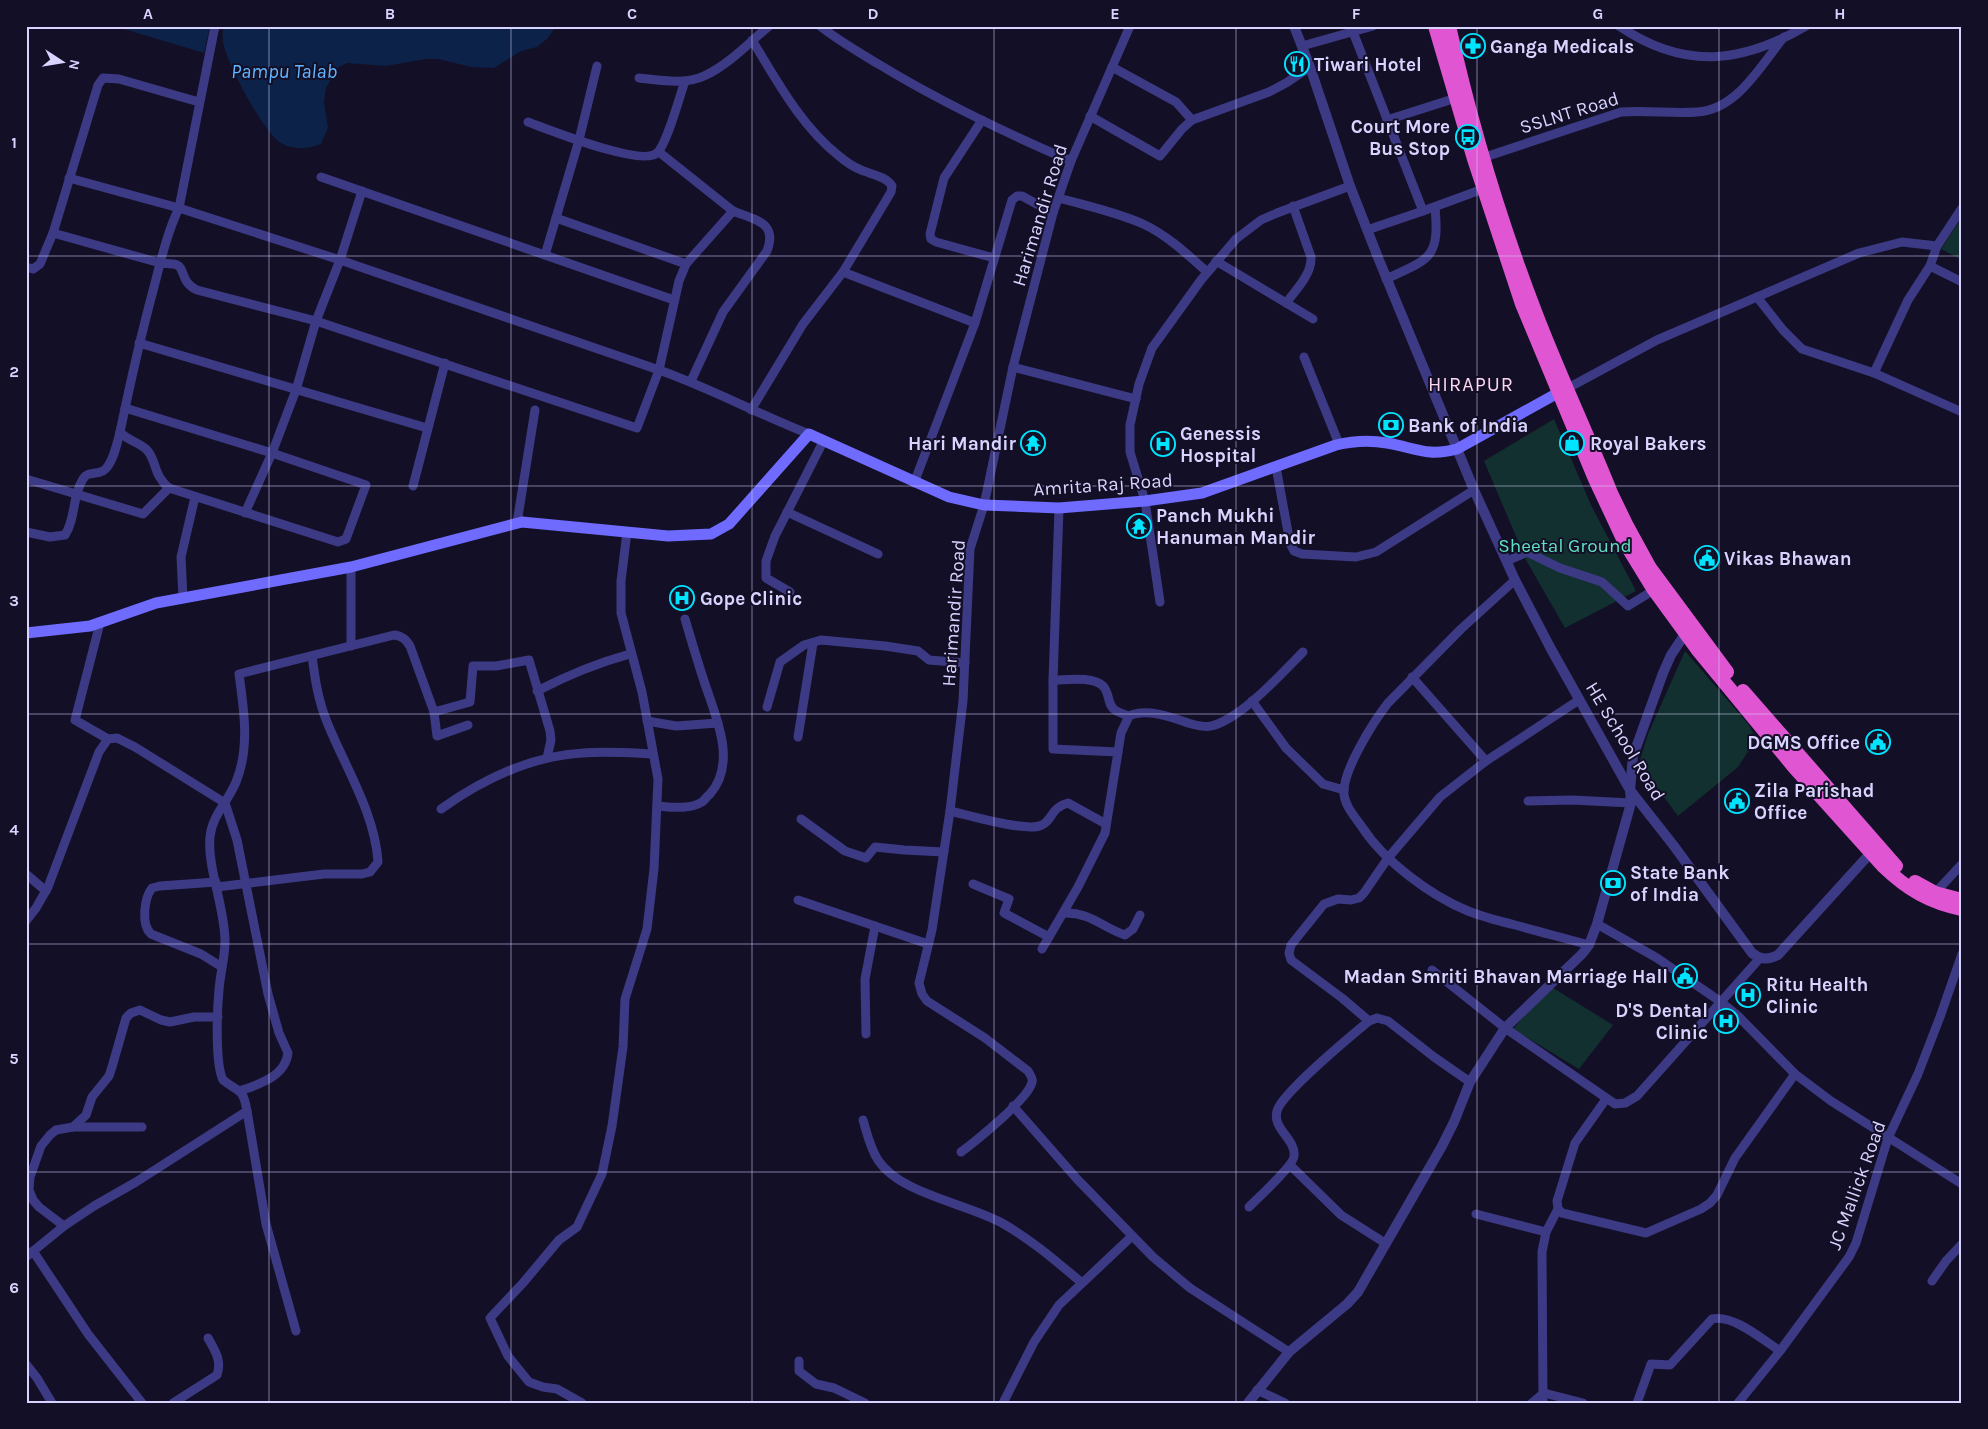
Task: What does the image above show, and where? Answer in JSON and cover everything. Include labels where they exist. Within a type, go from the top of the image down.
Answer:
[{"type":"highway","points":[[1435,26],[1456,98],[1595,479],[1616,525],[1654,590],[1688,629],[1794,767],[1874,849],[1906,876],[1922,886],[1935,893],[1962,900]]},
{"type":"highway","points":[[1449,26],[1479,159],[1483,189],[1522,304],[1626,524],[1650,568],[1688,629]]},
{"type":"highway","points":[[1874,849],[1897,880],[1928,900],[1962,909]]},
{"type":"main road","name":"Amrita Raj Road","points":[[809,434],[914,483],[949,497],[984,505],[1059,508],[1145,501],[1202,493],[1339,444],[1355,441],[1376,441],[1436,453],[1457,449],[1564,390]]},
{"type":"main road","points":[[26,633],[84,627],[144,607],[183,598],[352,567],[517,523],[679,536],[702,535],[718,531],[729,524],[809,434]]},
{"type":"street","points":[[26,532],[50,537],[65,535],[70,528],[83,479],[88,474],[101,472],[109,464],[120,432],[139,343],[160,263],[179,208],[215,26]]},
{"type":"street","points":[[639,78],[684,81],[704,77],[770,26]]},
{"type":"street","points":[[820,26],[834,37],[909,83],[1020,139],[1071,161]]},
{"type":"street","name":"Harimandir Road","points":[[1013,1106],[1031,1086],[1032,1078],[1028,1071],[985,1038],[927,1001],[922,994],[919,983],[928,944],[944,852],[963,701],[970,550],[984,505],[1013,367],[1053,213],[1071,161],[1130,26]]},
{"type":"street","name":"HE School Road","points":[[1294,26],[1310,66],[1350,186],[1386,279],[1474,490],[1515,580],[1579,700],[1630,790],[1674,846],[1752,953],[1760,958]]},
{"type":"street","points":[[1302,46],[1373,26]]},
{"type":"street","points":[[1625,28],[1664,50],[1702,58],[1744,54],[1764,48],[1806,26]]},
{"type":"street","points":[[1353,32],[1424,211]]},
{"type":"street","name":"SSLNT Road","points":[[1479,159],[1621,112],[1637,110],[1692,112],[1712,110],[1725,104],[1737,95],[1784,37]]},
{"type":"street","points":[[751,410],[803,324],[843,272],[892,192],[892,186],[884,179],[858,168],[840,157],[824,143],[784,94],[752,40]]},
{"type":"street","points":[[545,255],[579,140],[597,66]]},
{"type":"street","points":[[1090,116],[1160,156],[1176,135],[1192,120],[1269,92],[1286,83],[1310,66]]},
{"type":"street","points":[[1112,67],[1176,102],[1192,120]]},
{"type":"street","points":[[26,267],[33,269],[40,264],[53,233],[98,85],[102,78],[119,79],[199,102]]},
{"type":"street","points":[[528,122],[606,150],[636,156],[652,156],[659,152],[664,142],[684,81]]},
{"type":"street","points":[[1387,120],[1456,98]]},
{"type":"street","points":[[982,120],[944,178],[930,234],[931,238],[936,242],[994,258]]},
{"type":"street","points":[[659,152],[733,210],[765,224],[770,232],[771,241],[767,251],[723,312],[691,381]]},
{"type":"street","points":[[321,177],[674,300]]},
{"type":"street","points":[[69,178],[179,208],[340,260],[691,381],[751,410],[809,434]]},
{"type":"street","points":[[1160,602],[1145,501],[1130,452],[1130,425],[1139,384],[1152,348],[1207,272],[1236,239],[1254,225],[1293,206],[1350,186]]},
{"type":"street","points":[[1367,230],[1483,189]]},
{"type":"street","points":[[245,513],[272,453],[296,390],[316,321],[340,260],[362,191]]},
{"type":"street","points":[[914,483],[975,323],[1012,200],[1017,196],[1029,199],[1053,213]]},
{"type":"street","points":[[1059,198],[1123,216],[1144,224],[1169,240],[1207,272]]},
{"type":"street","points":[[1286,303],[1304,278],[1311,263],[1311,257],[1293,206]]},
{"type":"street","points":[[1386,279],[1424,261],[1432,252],[1436,240],[1435,207]]},
{"type":"street","points":[[1874,373],[1908,300],[1930,266],[1937,246],[1962,208]]},
{"type":"street","points":[[53,233],[160,263],[177,265],[181,268],[187,284],[197,290],[316,321],[637,428],[659,370],[674,300],[686,264],[733,210]]},
{"type":"street","points":[[556,218],[686,264]]},
{"type":"street","points":[[1564,390],[1656,340],[1859,253],[1902,242],[1937,246]]},
{"type":"street","points":[[1216,261],[1313,319]]},
{"type":"street","points":[[1930,266],[1962,282]]},
{"type":"street","points":[[843,272],[975,323]]},
{"type":"street","points":[[1757,297],[1783,330],[1802,349],[1874,373],[1962,412]]},
{"type":"street","points":[[139,343],[427,428]]},
{"type":"street","points":[[1304,357],[1339,444]]},
{"type":"street","points":[[413,486],[445,363]]},
{"type":"street","points":[[1013,367],[1136,399]]},
{"type":"street","points":[[120,432],[126,440],[146,449],[150,454],[157,475],[169,488],[338,542],[346,539],[366,486],[272,453],[125,408]]},
{"type":"street","points":[[517,523],[535,410]]},
{"type":"street","points":[[790,592],[766,578],[766,561],[775,536],[824,440]]},
{"type":"street","points":[[1276,467],[1290,543],[1294,551],[1302,554],[1356,557],[1376,552],[1474,490]]},
{"type":"street","points":[[26,479],[142,514],[169,488]]},
{"type":"street","points":[[183,598],[182,557],[196,497]]},
{"type":"street","points":[[1059,508],[1053,680],[1053,749],[1118,752]]},
{"type":"street","points":[[787,512],[878,554]]},
{"type":"street","points":[[582,1403],[557,1389],[542,1387],[529,1382],[508,1356],[490,1318],[524,1283],[559,1240],[577,1227],[602,1174],[612,1126],[623,1047],[625,999],[647,929],[654,869],[658,779],[642,692],[620,613],[621,581],[627,532]]},
{"type":"street","points":[[1506,561],[1527,552],[1560,568],[1602,582],[1628,606],[1654,590]]},
{"type":"street","points":[[351,646],[352,567]]},
{"type":"street","points":[[1515,580],[1412,677],[1381,712],[1348,770],[1344,795],[1348,807],[1366,834],[1388,858],[1409,876],[1468,911],[1589,945]]},
{"type":"street","points":[[657,806],[690,807],[703,802],[714,788],[721,774],[723,749],[718,723],[685,619]]},
{"type":"street","points":[[100,623],[75,720],[108,739],[118,738],[136,746],[225,803],[237,840],[268,994],[288,1053],[285,1063],[274,1076],[240,1091]]},
{"type":"street","points":[[1248,1403],[1289,1352],[1358,1292],[1450,1130],[1470,1082],[1504,1028],[1582,954],[1589,945],[1597,924],[1631,803],[1630,790],[1633,756],[1663,673],[1688,629]]},
{"type":"street","points":[[296,1331],[266,1224],[245,1099],[240,1091],[223,1080],[220,1070],[218,992],[226,940],[210,852],[210,837],[213,823],[236,782],[243,761],[244,710],[239,674],[394,635],[403,637],[410,646],[434,712],[437,736],[468,725]]},
{"type":"street","points":[[767,707],[780,662],[804,646],[821,640],[918,651],[929,660],[965,663]]},
{"type":"street","points":[[798,737],[813,643]]},
{"type":"street","points":[[1053,680],[1092,681],[1102,685],[1108,694],[1113,709],[1129,716],[1141,712],[1151,713],[1201,727],[1210,726],[1222,722],[1252,701],[1303,652]]},
{"type":"street","points":[[537,691],[588,666],[630,654]]},
{"type":"street","points":[[222,967],[201,954],[151,934],[147,930],[146,898],[152,888],[160,886],[246,884],[324,874],[362,874],[370,872],[378,862],[370,825],[360,795],[326,722],[317,694],[312,656]]},
{"type":"street","points":[[434,712],[470,702],[473,666],[496,666],[529,660],[550,731],[551,740],[547,758]]},
{"type":"street","points":[[1412,677],[1486,761]]},
{"type":"street","points":[[1369,1021],[1291,960],[1289,953],[1291,945],[1324,904],[1338,899],[1351,900],[1359,898],[1388,858],[1440,797],[1486,761],[1579,700]]},
{"type":"street","points":[[1252,701],[1286,748],[1323,784],[1344,790]]},
{"type":"street","points":[[1042,949],[1105,833],[1121,733],[1129,716]]},
{"type":"street","points":[[647,721],[676,726],[718,723]]},
{"type":"street","points":[[26,921],[46,891],[99,752],[108,739]]},
{"type":"street","points":[[442,809],[460,796],[528,762],[584,753],[653,754]]},
{"type":"street","points":[[1528,801],[1566,800],[1631,803]]},
{"type":"street","points":[[950,811],[1036,828],[1045,824],[1060,805],[1068,803],[1106,824]]},
{"type":"street","points":[[801,819],[845,851],[866,858],[875,847],[944,852]]},
{"type":"street","points":[[1432,970],[1504,1028],[1606,1099],[1615,1104],[1626,1103],[1637,1096],[1760,958],[1770,959],[1778,955],[1874,849]]},
{"type":"street","points":[[1935,893],[1962,864]]},
{"type":"street","points":[[26,874],[46,891]]},
{"type":"street","points":[[973,884],[1009,899],[1004,913],[1049,937]]},
{"type":"street","points":[[798,900],[928,944]]},
{"type":"street","points":[[1062,913],[1086,916],[1125,935],[1133,929],[1140,915]]},
{"type":"street","points":[[1597,924],[1657,958],[1721,1002],[1738,1016],[1795,1074],[1830,1101],[1962,1184]]},
{"type":"street","points":[[866,1034],[865,980],[875,926]]},
{"type":"street","name":"JC Mallick Road","points":[[1738,1403],[1780,1351],[1850,1257],[1888,1138],[1918,1074],[1962,954]]},
{"type":"street","points":[[73,1127],[86,1115],[92,1097],[109,1076],[126,1018],[131,1012],[140,1010],[170,1022],[194,1017],[218,1017]]},
{"type":"street","points":[[1249,1206],[1290,1165],[1294,1156],[1292,1147],[1276,1122],[1276,1113],[1280,1104],[1317,1067],[1369,1021],[1378,1018],[1388,1021],[1470,1082]]},
{"type":"street","points":[[1558,1209],[1562,1213],[1646,1233],[1701,1209],[1716,1195],[1735,1158],[1795,1074]]},
{"type":"street","points":[[1543,1403],[1542,1252],[1546,1232],[1558,1209],[1557,1201],[1575,1143],[1606,1099]]},
{"type":"street","points":[[961,1152],[1013,1106],[1131,1237],[1190,1288],[1289,1352]]},
{"type":"street","points":[[142,1403],[88,1334],[30,1254],[64,1226],[106,1198],[136,1182],[247,1111]]},
{"type":"street","points":[[863,1120],[871,1147],[877,1159],[897,1179],[916,1189],[972,1209],[1002,1223],[1027,1238],[1082,1283]]},
{"type":"street","points":[[64,1226],[39,1207],[33,1200],[29,1190],[30,1177],[42,1146],[50,1135],[56,1130],[73,1127],[142,1126]]},
{"type":"street","points":[[1290,1165],[1341,1215],[1385,1243]]},
{"type":"street","points":[[1476,1214],[1546,1232]]},
{"type":"street","points":[[1003,1403],[1034,1342],[1059,1305],[1131,1237]]},
{"type":"street","points":[[1932,1282],[1946,1261],[1962,1244]]},
{"type":"street","points":[[1637,1403],[1651,1364],[1670,1365],[1712,1320],[1720,1318],[1739,1324],[1780,1351]]},
{"type":"street","points":[[173,1403],[217,1375],[219,1368],[218,1356],[208,1338]]},
{"type":"street","points":[[798,1361],[799,1371],[816,1384],[834,1388],[864,1403]]},
{"type":"street","points":[[28,1369],[52,1403]]},
{"type":"street","points":[[1257,1390],[1285,1403]]},
{"type":"street","points":[[1532,1403],[1544,1393]]},
{"type":"street","points":[[1544,1393],[1583,1403]]},
{"type":"green space","points":[[1962,217],[1962,260],[1941,249]]},
{"type":"green space","name":"Sheetal Ground","points":[[1554,419],[1591,505],[1636,591],[1565,628],[1526,560],[1484,461]]},
{"type":"green space","points":[[1685,651],[1749,725],[1756,739],[1738,767],[1678,816],[1639,763],[1648,734]]},
{"type":"green space","points":[[1550,986],[1613,1025],[1579,1069],[1513,1029]]},
{"type":"water","points":[[114,26],[210,26],[204,53]]},
{"type":"water","name":"Pampu Talab","points":[[224,26],[556,26],[548,38],[537,47],[521,51],[494,68],[471,67],[438,59],[426,59],[386,66],[347,63],[337,68],[326,88],[324,102],[328,128],[321,144],[298,148],[287,146],[277,140],[253,108],[226,52],[223,42]]},
{"type":"place","name":"Ganga Medicals","points":[[1473,46]]},
{"type":"place","name":"Tiwari Hotel","points":[[1297,64]]},
{"type":"place","name":"Court More Bus Stop","points":[[1468,137]]},
{"type":"place","name":"Bank of India","points":[[1391,425]]},
{"type":"place","name":"Hari Mandir","points":[[1033,443]]},
{"type":"place","name":"Royal Bakers","points":[[1572,443]]},
{"type":"place","name":"Genessis Hospital","points":[[1163,444]]},
{"type":"place","name":"Panch Mukhi Hanuman Mandir","points":[[1139,526]]},
{"type":"place","name":"Vikas Bhawan","points":[[1707,558]]},
{"type":"place","name":"Gope Clinic","points":[[682,598]]},
{"type":"place","name":"DGMS Office","points":[[1878,742]]},
{"type":"place","name":"Zila Parishad Office","points":[[1737,801]]},
{"type":"place","name":"State Bank of India","points":[[1613,883]]},
{"type":"place","name":"Madan Smriti Bhavan Marriage Hall","points":[[1685,976]]},
{"type":"place","name":"Ritu Health Clinic","points":[[1748,995]]},
{"type":"place","name":"D'S Dental Clinic","points":[[1726,1021]]},
{"type":"district","name":"HIRAPUR","points":[[1471,384]]}]
